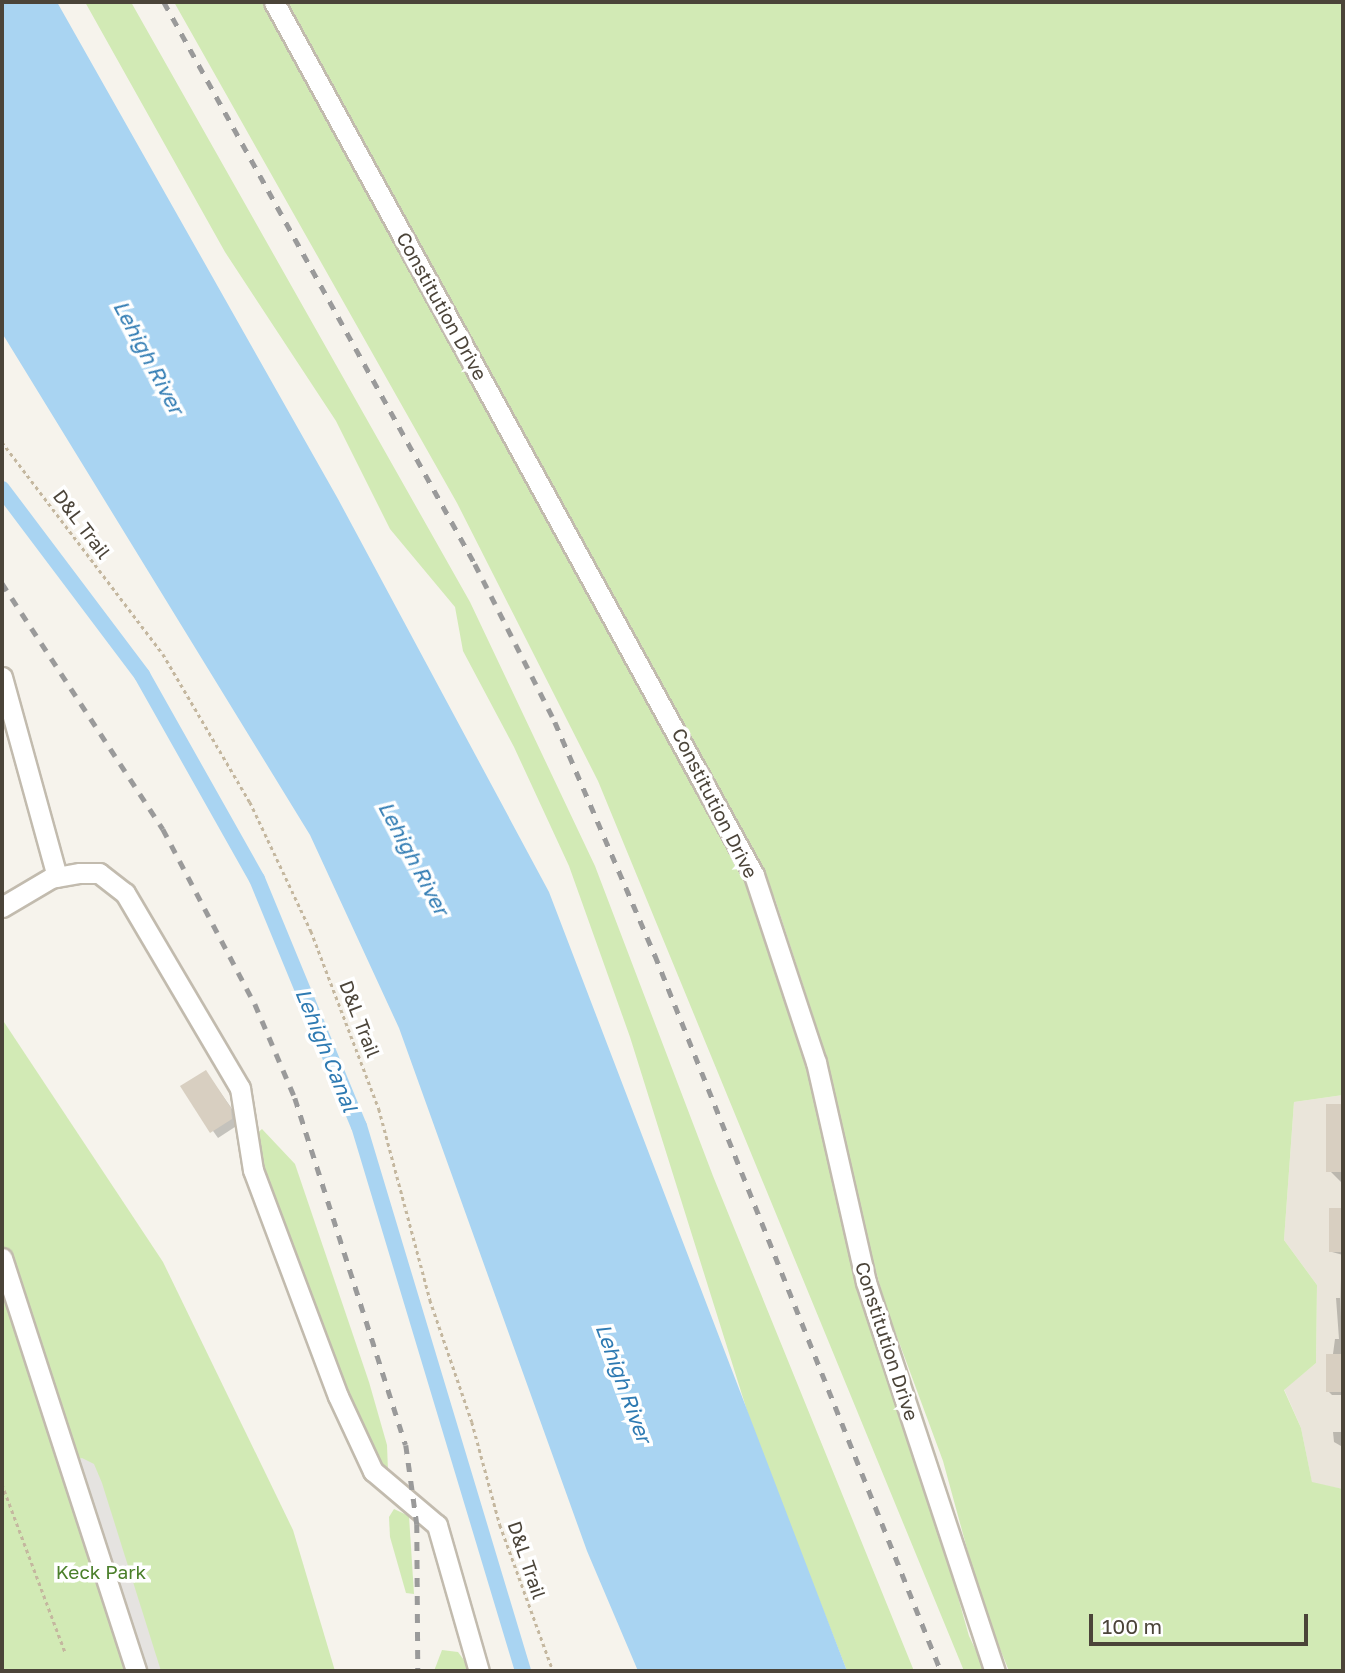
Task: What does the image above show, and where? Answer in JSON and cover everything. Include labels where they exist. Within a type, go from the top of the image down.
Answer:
[{"type":"street","name":"Constitution Drive","points":[[274,2],[754,875],[816,1062],[866,1282],[995,1671]]},
{"type":"street","points":[[2,677],[57,877]]},
{"type":"street","points":[[2,907],[57,877],[99,873],[125,892],[240,1088],[253,1170],[338,1396],[373,1471],[437,1525],[479,1671]]},
{"type":"street","points":[[2,1258],[136,1671]]},
{"type":"path","name":"D&L Trail","points":[[2,442],[163,654],[250,802],[311,931],[379,1109],[430,1300],[472,1422],[500,1525],[553,1671]]},
{"type":"path","points":[[2,1484],[65,1652]]},
{"type":"shaded area","points":[[1343,1095],[1343,1489],[1312,1483],[1301,1428],[1284,1389],[1316,1363],[1317,1285],[1284,1240],[1294,1102]]},
{"type":"shaded area","points":[[82,1458],[94,1464],[102,1483],[161,1671],[136,1671],[69,1461]]},
{"type":"green space","points":[[85,2],[131,2],[470,602],[595,866],[713,1176],[914,1671],[847,1671],[754,1433],[630,1037],[569,866],[514,747],[463,651],[455,607],[390,529],[336,421],[225,252]]},
{"type":"green space","points":[[174,2],[264,2],[748,877],[803,1056],[869,1315],[925,1480],[969,1636],[986,1671],[964,1671],[598,781],[457,503]]},
{"type":"green space","points":[[286,2],[1343,2],[1343,1095],[1294,1102],[1284,1240],[1317,1285],[1316,1363],[1284,1390],[1301,1428],[1312,1482],[1343,1489],[1343,1671],[1009,1671],[983,1607],[943,1461],[886,1307],[859,1211],[819,1034],[775,899],[677,711]]},
{"type":"green space","name":"Keck Park","points":[[2,1019],[163,1262],[293,1530],[335,1671],[2,1671]]},
{"type":"green space","points":[[262,1129],[295,1164],[369,1382],[387,1445],[388,1471],[381,1471],[349,1396],[258,1154],[255,1135]]},
{"type":"green space","points":[[394,1509],[409,1516],[414,1594],[406,1593],[390,1537],[389,1517]]},
{"type":"green space","points":[[442,1650],[458,1652],[472,1671],[434,1671]]},
{"type":"water","name":"Lehigh River","points":[[2,2],[57,2],[338,499],[549,892],[847,1671],[638,1671],[587,1551],[399,1028],[310,835],[2,333]]},
{"type":"building","points":[[206,1070],[231,1108],[232,1119],[210,1133],[180,1086]]},
{"type":"building","points":[[1326,1104],[1343,1104],[1343,1172],[1326,1172]]},
{"type":"building","points":[[1329,1208],[1343,1208],[1343,1252],[1329,1252]]},
{"type":"building","points":[[1326,1354],[1343,1354],[1343,1392],[1326,1392]]},
{"type":"waterway","name":"Lehigh Canal","points":[[2,489],[142,675],[257,879],[359,1126],[523,1671]]},
{"type":"railway","points":[[164,2],[475,564],[555,722],[655,955],[941,1671]]},
{"type":"railway","points":[[2,583],[163,829],[255,1004],[295,1098],[406,1445],[417,1524],[418,1671]]}]
